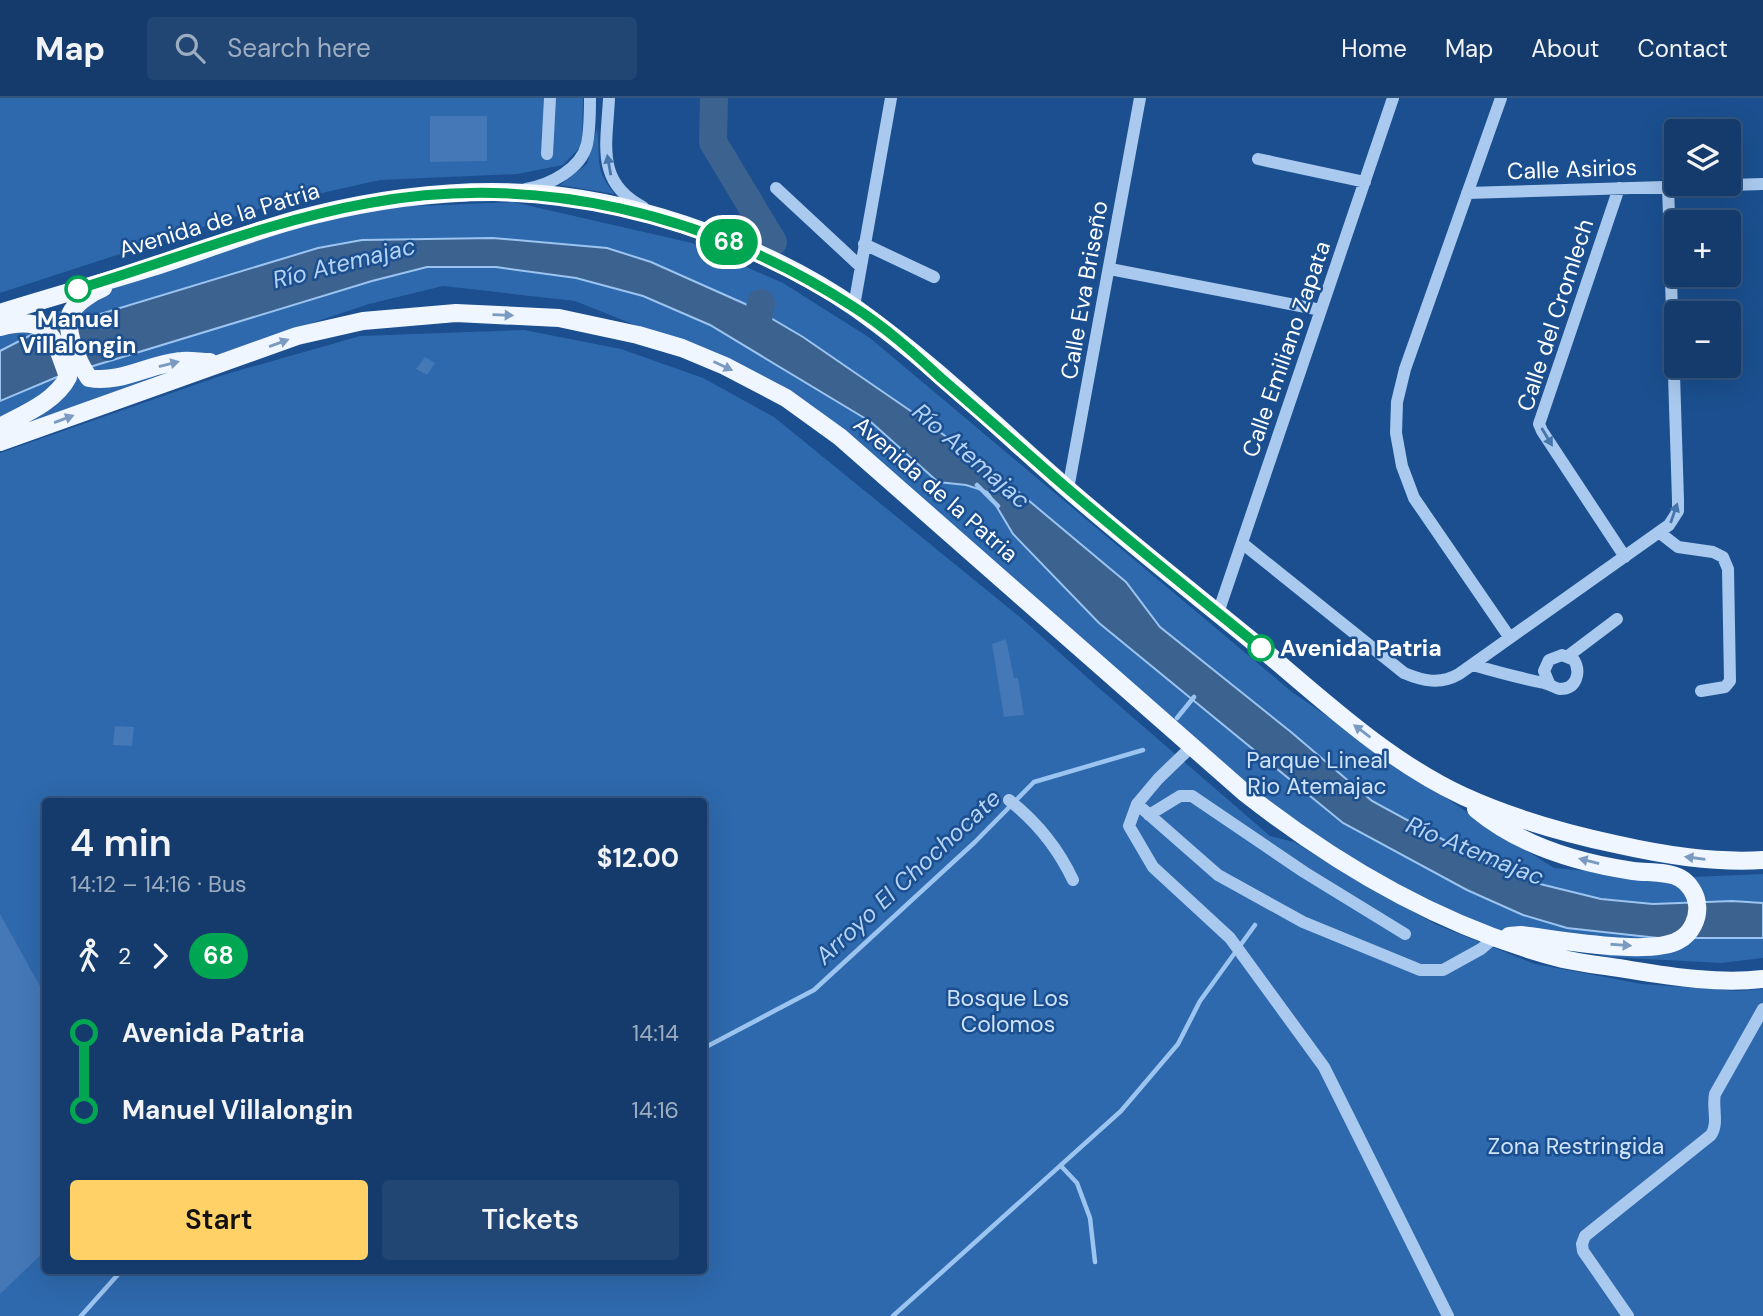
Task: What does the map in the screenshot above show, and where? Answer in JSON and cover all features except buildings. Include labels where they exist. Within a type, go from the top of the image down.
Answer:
[{"type":"main road","name":"Avenida de la Patria","points":[[0,313],[153,267],[269,228],[359,205],[421,196],[543,194],[619,206],[675,223],[726,240],[783,265],[854,306],[899,340],[1068,489],[1362,732],[1460,795],[1534,823],[1616,845],[1705,860],[1763,860]]},
{"type":"main road","points":[[153,267],[96,290],[71,312],[69,320],[74,347],[83,370],[89,378],[98,380],[180,361],[220,363]]},
{"type":"main road","name":"Avenida de la Patria","points":[[0,442],[297,336],[363,321],[456,313],[559,317],[682,348],[725,366],[786,398],[840,437],[1275,817],[1357,872],[1418,904],[1495,937],[1564,959],[1674,978],[1763,979]]},
{"type":"main road","points":[[0,327],[19,321],[37,324],[49,332],[57,345],[68,377],[62,388],[32,410],[0,427]]},
{"type":"main road","points":[[1460,795],[1505,829],[1557,853],[1632,871],[1682,878],[1692,890],[1697,905],[1696,920],[1689,932],[1679,941],[1665,945],[1627,946],[1521,935],[1495,937]]},
{"type":"street","points":[[547,154],[550,98]]},
{"type":"street","points":[[501,193],[534,187],[566,172],[579,161],[587,146],[590,98]]},
{"type":"street","points":[[609,98],[606,162],[610,177],[631,201],[675,223]]},
{"type":"street","points":[[854,306],[891,98]]},
{"type":"street","name":"Calle Eva Briseño","points":[[1068,489],[1140,98]]},
{"type":"street","name":"Calle Emiliano Zapata","points":[[1218,613],[1393,98]]},
{"type":"street","points":[[1501,98],[1405,369],[1397,402],[1396,433],[1402,466],[1414,498],[1510,638]]},
{"type":"street","points":[[589,126],[608,127]]},
{"type":"street","points":[[1258,159],[1365,182]]},
{"type":"street","name":"Calle Asirios","points":[[1741,184],[1763,184]]},
{"type":"street","name":"Calle Asirios","points":[[1467,193],[1664,186]]},
{"type":"street","points":[[776,188],[860,267]]},
{"type":"street","name":"Calle del Cromlech","points":[[1619,188],[1539,424],[1625,557]]},
{"type":"street","points":[[1242,543],[1404,673],[1440,681],[1450,679],[1473,665],[1660,533],[1675,518],[1678,500],[1668,196]]},
{"type":"street","points":[[864,244],[934,277]]},
{"type":"street","points":[[1110,269],[1321,310]]},
{"type":"street","points":[[1660,533],[1678,547],[1713,552],[1723,557],[1728,569],[1730,681],[1725,687],[1701,691]]},
{"type":"street","points":[[1549,683],[1544,671],[1549,660],[1555,656],[1568,656],[1617,619]]},
{"type":"street","points":[[1473,665],[1525,680],[1549,683],[1561,689],[1567,688],[1577,679],[1577,666],[1568,656]]},
{"type":"street","points":[[1192,746],[1137,804],[1129,825],[1153,867],[1230,938],[1324,1067],[1448,1316]]},
{"type":"street","points":[[1150,815],[1180,796],[1192,796],[1304,872],[1405,934]]},
{"type":"street","points":[[1009,800],[1027,815],[1062,856],[1073,880]]},
{"type":"street","points":[[1137,804],[1218,875],[1303,922],[1420,970],[1443,970],[1481,949],[1495,937]]},
{"type":"street","points":[[1628,1316],[1583,1251],[1585,1236],[1711,1135],[1715,1129],[1714,1094],[1763,1009]]},
{"type":"green space","points":[[0,98],[583,98],[582,145],[563,165],[517,174],[380,180],[277,203],[0,293]]},
{"type":"green space","points":[[597,128],[599,163],[603,177],[615,194],[560,185],[587,164]]},
{"type":"green space","name":"Parque Lineal Rio Atemajac","points":[[513,202],[692,243],[783,283],[870,338],[1292,692],[1474,817],[1554,868],[1668,878],[1763,874],[1763,958],[1721,963],[1609,957],[1486,927],[1366,869],[1282,814],[745,369],[575,301],[443,286],[369,304],[198,361],[0,434],[0,328],[52,314],[144,275],[245,242],[369,208]]},
{"type":"green space","name":"Bosque Los Colomos","points":[[524,330],[621,349],[703,378],[774,417],[1021,618],[1270,836],[1294,842],[1437,925],[1535,964],[1642,984],[1738,991],[1763,989],[1763,1316],[0,1316],[0,453],[223,375],[360,336]]},
{"type":"water","points":[[493,238],[607,248],[651,262],[752,307],[803,337],[997,474],[1126,582],[1160,627],[1372,801],[1464,851],[1536,883],[1601,899],[1653,904],[1732,901],[1763,903],[1763,938],[1658,938],[1567,928],[1523,915],[1467,890],[1343,823],[1099,623],[1013,534],[988,492],[966,485],[938,482],[871,422],[710,325],[643,296],[576,278],[496,267],[427,267],[372,281],[57,377],[0,401],[0,351],[31,335],[318,248],[362,240]]},
{"type":"waterway","points":[[714,98],[713,142],[773,242]]},
{"type":"waterway","points":[[757,325],[761,303]]},
{"type":"waterway","name":"Río Atemajac","points":[[977,485],[998,506]]},
{"type":"waterway","points":[[1177,718],[1194,697]]},
{"type":"waterway","name":"Arroyo El Chochocate","points":[[707,1046],[814,990],[975,842],[1034,782],[1143,750]]},
{"type":"waterway","points":[[893,1316],[1121,1111],[1178,1044],[1200,1001],[1255,925]]},
{"type":"waterway","points":[[1061,1166],[1077,1183],[1090,1218],[1095,1262]]},
{"type":"waterway","name":"Arroyo El Chochocate","points":[[81,1316],[118,1274]]},
{"type":"bus line","name":"68","points":[[78,289],[269,228],[370,202],[421,196],[501,193],[543,194],[619,206],[726,240],[783,265],[854,306],[899,340],[1068,489],[1261,648]]},
{"type":"place","name":"Manuel Villalongin","points":[[78,289]]},
{"type":"place","name":"Avenida Patria","points":[[1261,648]]},
{"type":"park label","name":"Zona Restringida","points":[[1576,1146]]}]
